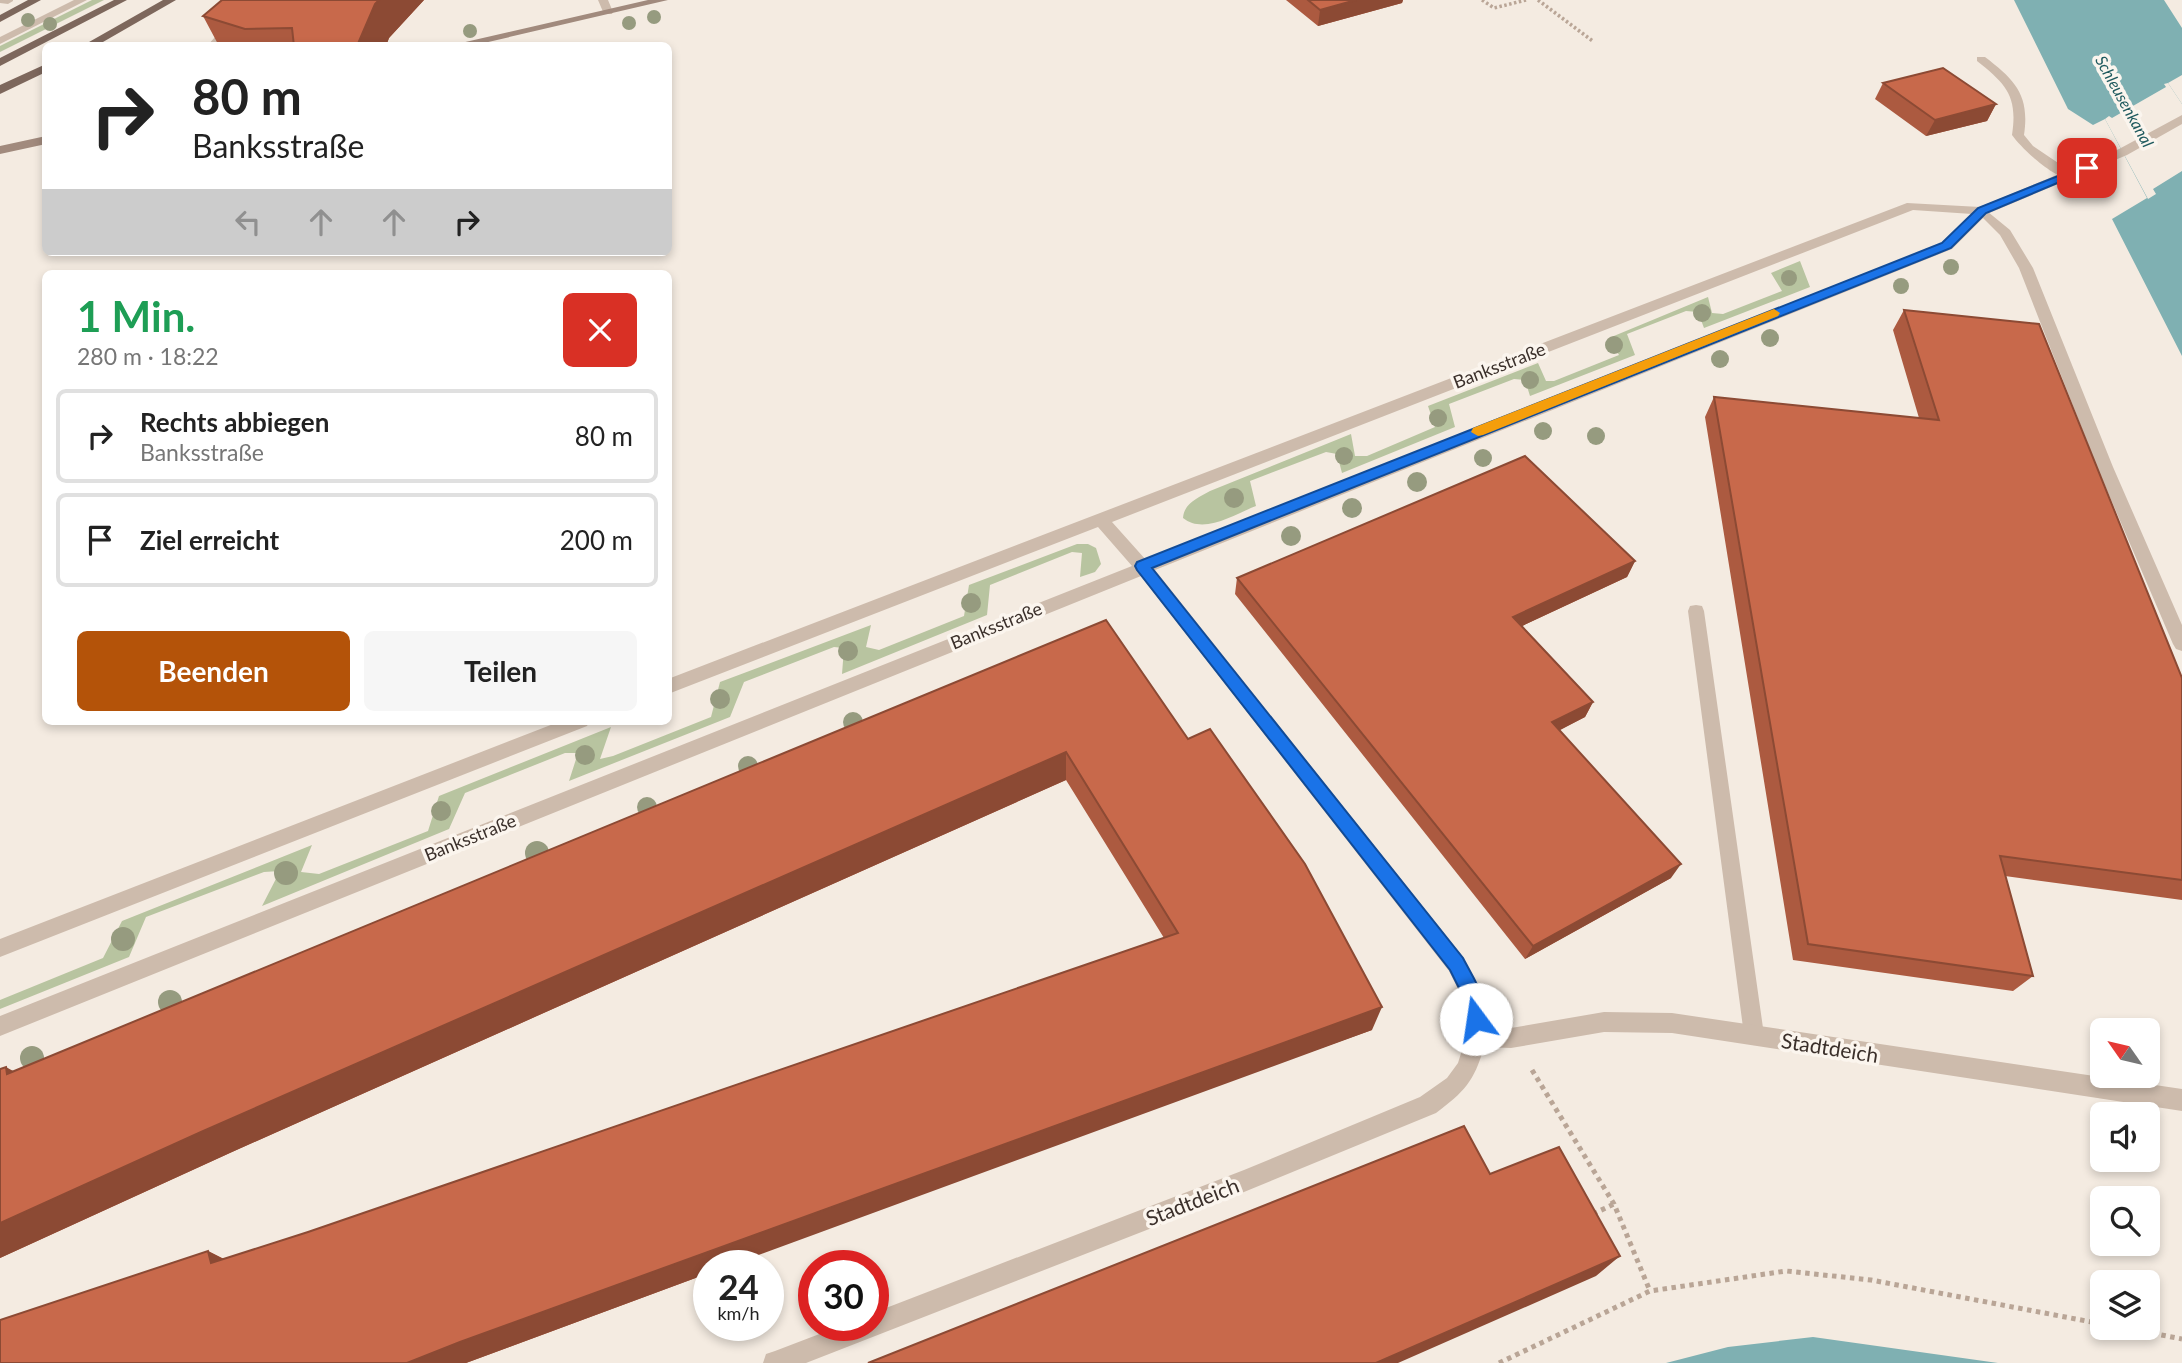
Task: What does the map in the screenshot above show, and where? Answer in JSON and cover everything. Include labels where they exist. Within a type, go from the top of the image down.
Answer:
[{"type":"main road","points":[[0,19],[36,0]]},
{"type":"main road","points":[[0,63],[122,0]]},
{"type":"main road","points":[[94,42],[171,0]]},
{"type":"main road","points":[[471,42],[663,0]]},
{"type":"main road","points":[[0,90],[42,69]]},
{"type":"main road","points":[[0,150],[42,141]]},
{"type":"street","points":[[0,41],[82,0]]},
{"type":"street","points":[[216,42],[254,0]]},
{"type":"street","points":[[603,0],[608,12]]},
{"type":"street","points":[[1980,59],[2003,76],[2017,93],[2022,117],[2018,135],[2029,149],[2069,176]]},
{"type":"street","name":"Banksstraße","points":[[0,1026],[1142,566],[1947,246],[1982,211],[2123,152],[2182,119]]},
{"type":"street","name":"Banksstraße","points":[[672,685],[1099,518],[1912,206],[1982,211]]},
{"type":"street","points":[[1982,211],[2005,233],[2026,268],[2105,467],[2182,644]]},
{"type":"street","name":"Stadtdeich","points":[[889,1319],[1231,1186],[1428,1105],[1455,1084],[1467,1068],[1476,1037],[1475,1002],[1456,964],[1142,566],[1099,518]]},
{"type":"street","points":[[1696,611],[1754,1035]]},
{"type":"street","points":[[0,948],[571,725]]},
{"type":"street","name":"Stadtdeich","points":[[1476,1037],[1511,1038],[1604,1022],[1672,1023],[2182,1100]]},
{"type":"street","name":"Stadtdeich","points":[[775,1363],[832,1341]]},
{"type":"path","points":[[1482,0],[1494,8],[1526,0]]},
{"type":"path","points":[[1538,0],[1594,42]]},
{"type":"path","points":[[1511,1038],[1614,1204],[1650,1291]]},
{"type":"path","points":[[1580,1221],[1614,1204]]},
{"type":"path","points":[[1499,1363],[1650,1291],[1786,1270],[1871,1280],[2090,1322]]},
{"type":"path","points":[[2160,1335],[2182,1339]]},
{"type":"green space","points":[[92,0],[104,0],[0,52],[0,46]]},
{"type":"green space","points":[[1800,261],[1810,287],[1704,328],[1698,312],[1686,311],[1627,334],[1635,355],[1530,396],[1525,380],[1514,379],[1449,404],[1455,427],[1342,473],[1337,454],[1326,452],[1250,481],[1256,506],[1210,524],[1191,523],[1183,518],[1189,505],[1210,491],[1351,434],[1355,456],[1367,456],[1435,427],[1428,406],[1538,363],[1546,381],[1554,381],[1619,355],[1609,338],[1708,297],[1712,313],[1723,314],[1782,291],[1771,273]]},
{"type":"green space","points":[[1077,544],[1088,544],[1096,548],[1101,564],[1095,572],[1080,577],[1082,553],[1072,552],[990,585],[987,615],[842,674],[844,648],[834,647],[744,682],[730,717],[569,781],[578,753],[565,753],[465,793],[449,829],[262,906],[280,871],[264,872],[146,917],[129,957],[0,1009],[0,1000],[103,958],[122,921],[312,845],[301,872],[319,874],[428,831],[439,796],[611,727],[600,759],[613,756],[711,717],[720,682],[871,625],[866,647],[879,650],[964,616],[969,585]]},
{"type":"water","name":"Schleusenkanal","points":[[2014,0],[2164,0],[2182,28],[2182,75],[2168,83],[2182,104],[2182,356],[2112,219],[2147,198],[2105,119],[2093,125],[2068,109]]},
{"type":"water","points":[[1813,1337],[1998,1363],[1666,1363],[1728,1347]]},
{"type":"pier","points":[[2168,83],[2182,104],[2182,171],[2153,189],[2156,194],[2148,199],[2105,119],[2109,116],[2112,118],[2166,87],[2164,84]]},
{"type":"building","points":[[222,0],[379,0],[359,42],[294,42],[292,28],[245,29],[203,16]]},
{"type":"building","points":[[1308,0],[1356,0],[1320,10]]},
{"type":"building","points":[[1943,68],[1996,104],[1935,120],[1883,83]]},
{"type":"building","points":[[1904,310],[2039,324],[2182,678],[2182,880],[2000,856],[2033,976],[1808,944],[1714,397],[1939,420]]},
{"type":"building","points":[[1525,456],[1635,561],[1513,617],[1593,702],[1552,722],[1681,864],[1533,946],[1237,578]]},
{"type":"building","points":[[1106,620],[1188,739],[1210,729],[1305,864],[1382,1007],[713,1250],[693,1250],[693,1257],[407,1363],[0,1363],[0,1320],[208,1251],[211,1263],[308,1232],[1178,933],[1066,752],[0,1223],[0,1069],[6,1067],[7,1074]]},
{"type":"building","points":[[1464,1126],[1490,1174],[1559,1147],[1620,1256],[1376,1363],[868,1363]]},
{"type":"slow traffic","points":[[1478,432],[1774,313]]},
{"type":"route","points":[[1476,1019],[1475,1002],[1456,964],[1142,566],[1947,246],[1982,211],[2087,168]]}]
